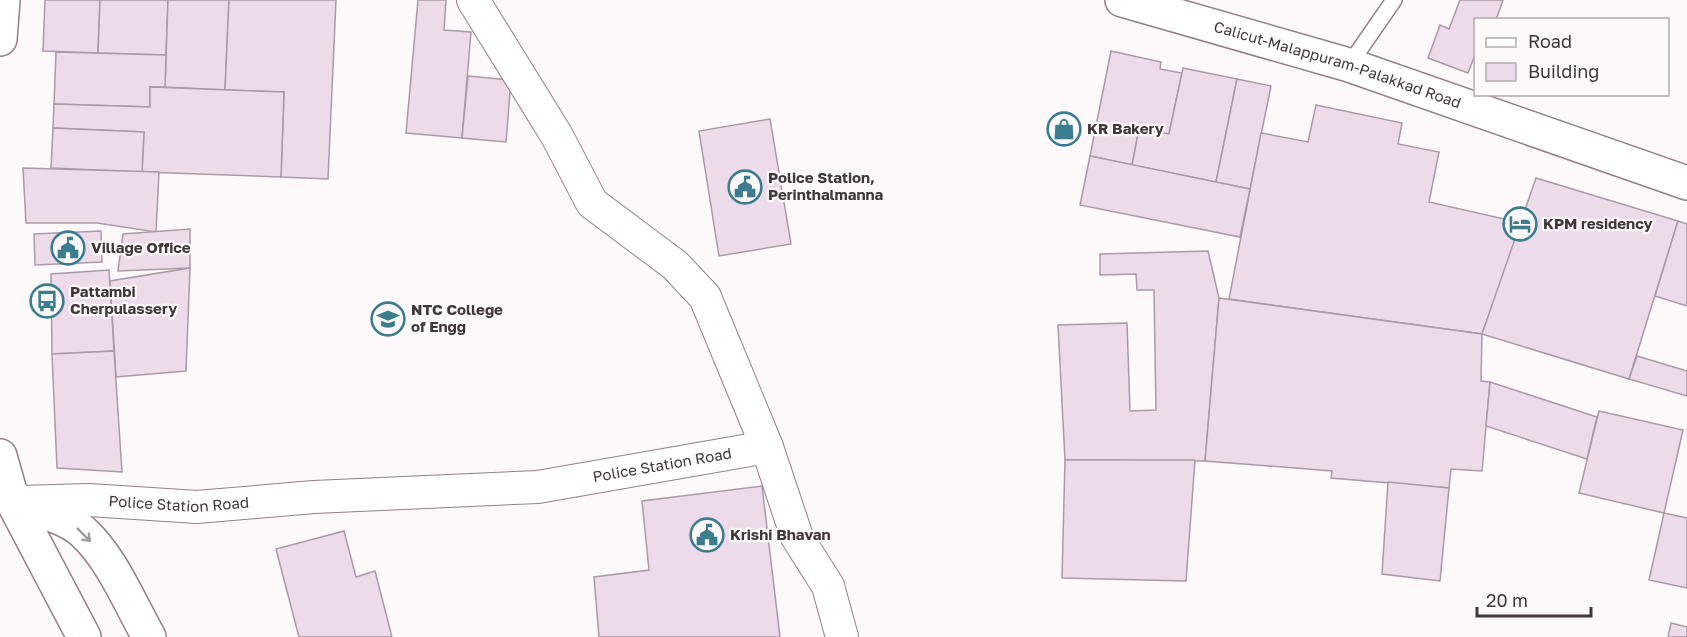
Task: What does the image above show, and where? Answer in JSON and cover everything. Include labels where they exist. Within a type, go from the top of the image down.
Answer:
[{"type":"main road","points":[[0,39],[3,0]]},
{"type":"main road","name":"Calicut-Malappuram-Palakkad Road","points":[[1122,0],[1349,65],[1687,183]]},
{"type":"main road","points":[[0,456],[13,502],[84,637]]},
{"type":"main road","points":[[13,502],[62,520],[81,530],[104,557],[149,637]]},
{"type":"street","points":[[473,0],[557,136],[592,204],[675,265],[705,297],[767,447],[797,537],[828,585],[842,637]]},
{"type":"street","name":"Police Station Road","points":[[13,502],[89,500],[197,507],[314,497],[538,487],[767,447]]},
{"type":"lane","points":[[1349,65],[1394,0]]},
{"type":"building","points":[[45,0],[100,0],[98,53],[43,51]]},
{"type":"building","points":[[100,0],[168,0],[166,55],[98,53]]},
{"type":"building","points":[[168,0],[229,0],[225,90],[165,87]]},
{"type":"building","points":[[229,0],[336,0],[328,179],[281,177],[284,92],[225,90]]},
{"type":"building","points":[[418,0],[446,0],[444,30],[471,32],[462,138],[406,133]]},
{"type":"building","points":[[1460,0],[1503,0],[1497,18],[1474,18],[1474,57],[1468,73],[1428,58],[1440,25],[1449,29]]},
{"type":"building","points":[[1111,51],[1161,62],[1160,69],[1182,73],[1169,134],[1139,129],[1132,165],[1090,156]]},
{"type":"building","points":[[56,52],[166,55],[165,87],[150,87],[150,107],[54,104]]},
{"type":"building","points":[[1183,68],[1237,79],[1216,182],[1132,165],[1139,129],[1169,134]]},
{"type":"building","points":[[468,76],[511,80],[506,142],[462,138]]},
{"type":"building","points":[[1237,79],[1271,86],[1250,189],[1216,182]]},
{"type":"building","points":[[150,87],[284,92],[281,177],[142,172],[144,132],[53,128],[54,104],[150,107]]},
{"type":"building","points":[[1316,105],[1402,123],[1398,144],[1439,152],[1429,202],[1522,223],[1482,334],[1229,299],[1261,133],[1308,142]]},
{"type":"building","name":"Police Station, Perinthalmanna","points":[[770,119],[791,244],[719,256],[699,131]]},
{"type":"building","points":[[53,128],[144,132],[142,172],[51,168]]},
{"type":"building","points":[[1090,156],[1250,189],[1240,237],[1080,205]]},
{"type":"building","points":[[23,168],[159,172],[156,232],[97,223],[26,223]]},
{"type":"building","points":[[1536,178],[1678,221],[1629,379],[1482,334]]},
{"type":"building","points":[[1678,221],[1687,224],[1687,306],[1655,296]]},
{"type":"building","points":[[190,229],[190,268],[118,271],[123,234]]},
{"type":"building","name":"Village Office","points":[[101,231],[102,262],[35,265],[34,234]]},
{"type":"building","points":[[1208,251],[1219,298],[1205,461],[1065,460],[1058,325],[1127,323],[1130,411],[1156,410],[1154,290],[1137,290],[1136,274],[1100,275],[1100,254]]},
{"type":"building","points":[[190,268],[186,371],[116,377],[110,281]]},
{"type":"building","points":[[109,270],[114,351],[52,354],[51,274]]},
{"type":"building","points":[[1219,298],[1482,334],[1481,381],[1490,382],[1482,471],[1451,469],[1449,488],[1331,478],[1332,471],[1205,461]]},
{"type":"building","points":[[114,351],[122,472],[57,468],[52,354]]},
{"type":"building","points":[[1637,356],[1687,371],[1687,396],[1629,379]]},
{"type":"building","points":[[1490,382],[1597,417],[1587,459],[1486,426]]},
{"type":"building","points":[[1599,411],[1683,430],[1664,513],[1579,493]]},
{"type":"building","points":[[1065,460],[1195,460],[1186,581],[1062,578]]},
{"type":"building","points":[[1388,482],[1449,488],[1440,581],[1382,574]]},
{"type":"building","name":"Krishi Bhavan","points":[[762,486],[780,637],[599,637],[594,577],[649,570],[642,501]]},
{"type":"building","points":[[1664,513],[1687,518],[1687,588],[1649,580]]},
{"type":"building","points":[[344,531],[356,577],[375,571],[392,637],[299,637],[276,549]]},
{"type":"building","points":[[1671,623],[1687,627],[1687,637],[1668,637]]},
{"type":"place","name":"KR Bakery","points":[[1064,129]]},
{"type":"place","name":"Police Station, Perinthalmanna","points":[[745,187]]},
{"type":"place","name":"KPM residency","points":[[1520,224]]},
{"type":"place","name":"Village Office","points":[[68,248]]},
{"type":"place","name":"Pattambi Cherpulassery","points":[[47,301]]},
{"type":"place","name":"NTC College of Engg","points":[[388,319]]},
{"type":"place","name":"Krishi Bhavan","points":[[707,535]]}]
